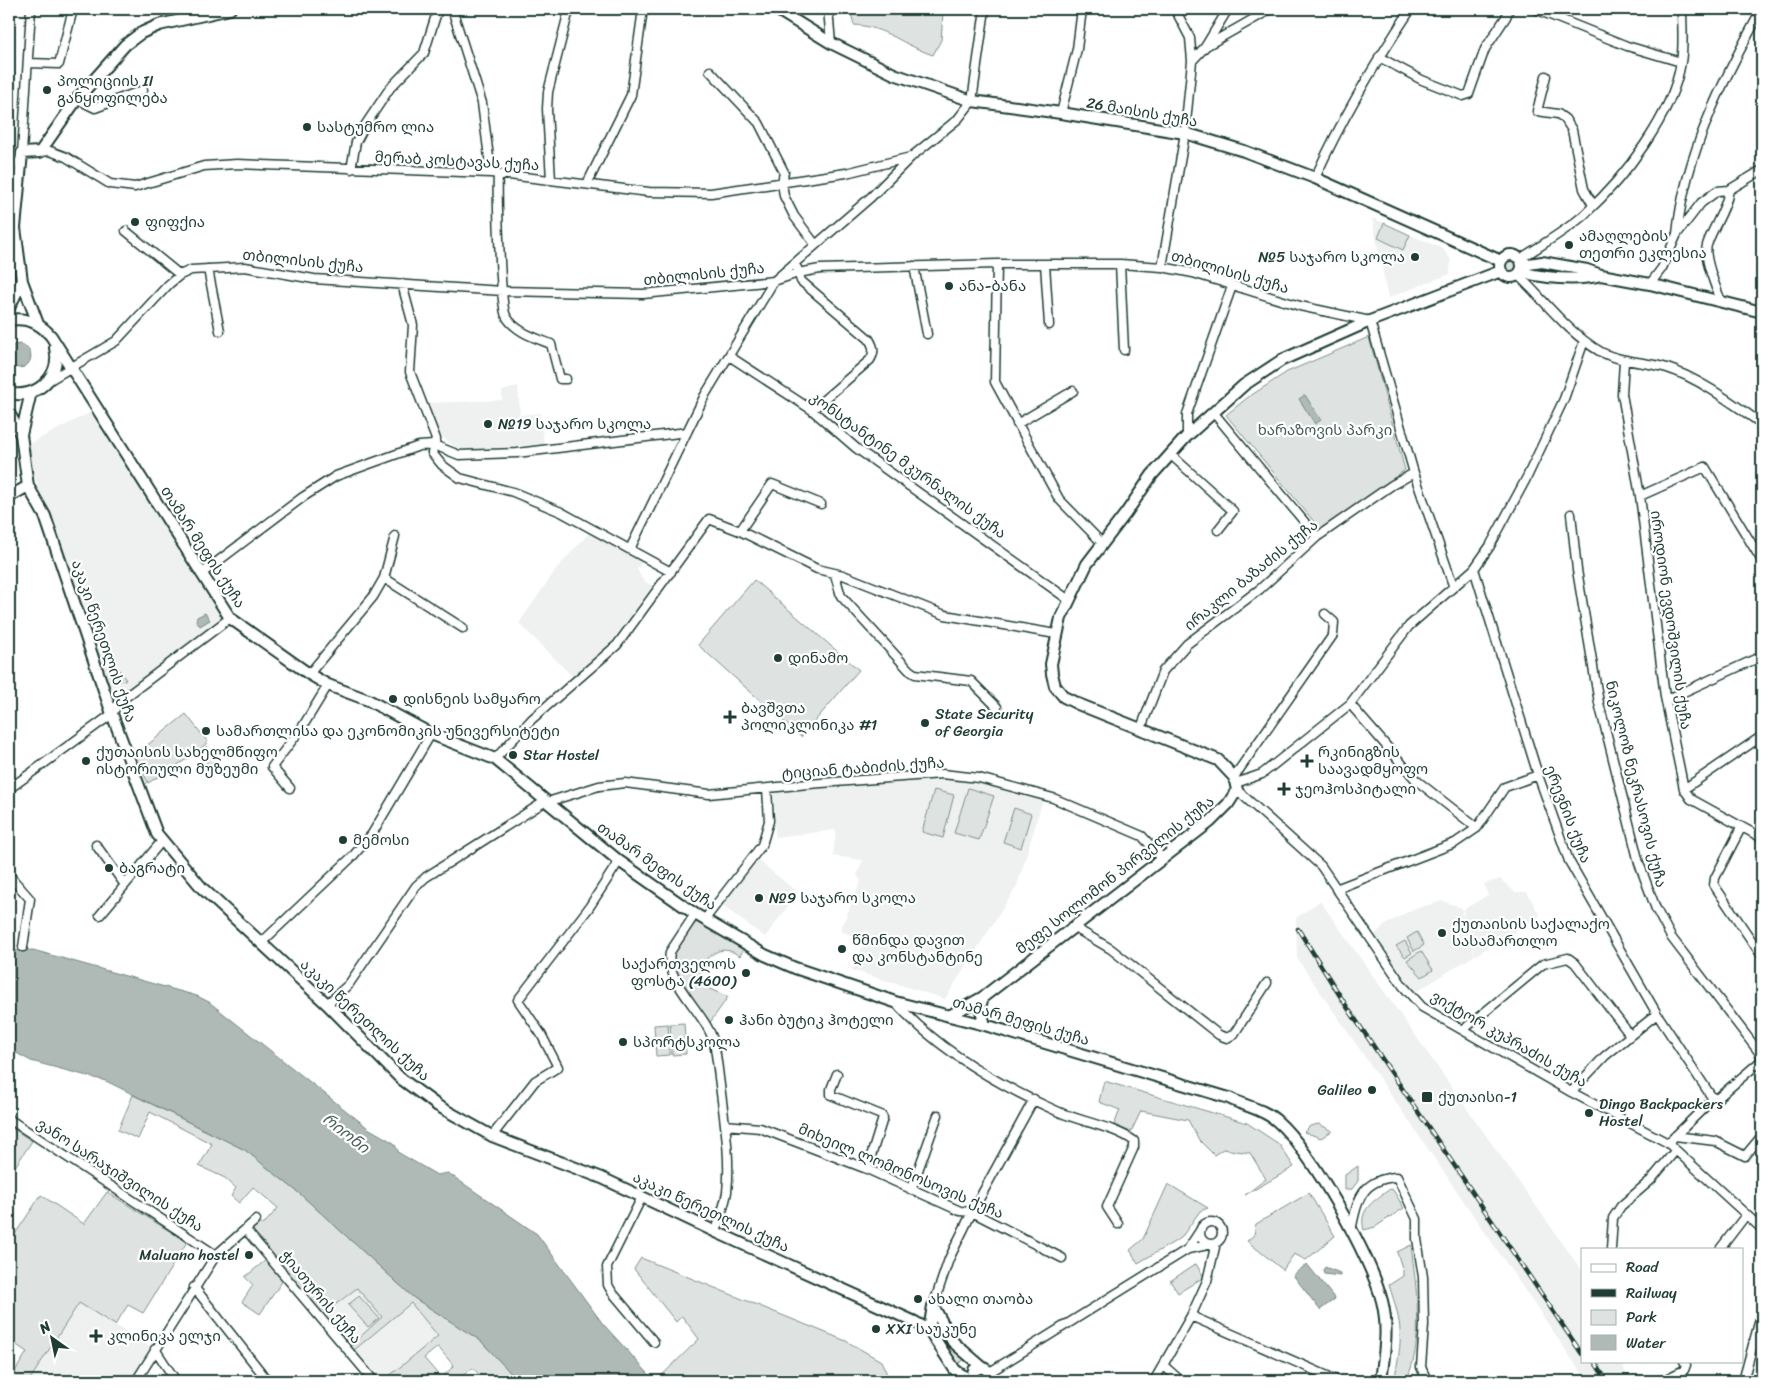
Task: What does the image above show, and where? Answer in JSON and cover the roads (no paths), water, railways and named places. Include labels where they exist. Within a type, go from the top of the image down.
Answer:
[{"type":"main road","points":[[21,158],[40,152],[77,99],[125,45],[141,33],[159,25],[230,9]]},
{"type":"main road","name":"26 მაისის ქუჩა","points":[[776,9],[831,43],[894,74],[972,101],[1061,112],[1185,133],[1244,151],[1316,178],[1501,266],[1511,277],[1520,268]]},
{"type":"main road","name":"თამარ მეფის ქუჩა","points":[[21,158],[15,228],[22,281],[38,324],[45,329],[72,369],[230,618],[309,674],[328,685],[368,700],[431,734],[495,759],[619,861],[700,917],[765,955],[794,968],[895,1002],[985,1025],[1229,1098],[1269,1115],[1294,1140],[1310,1161],[1351,1231],[1374,1280],[1382,1302],[1386,1324],[1381,1381]]},
{"type":"main road","points":[[1236,783],[1223,764],[1212,756],[1078,704],[1064,697],[1055,686],[1051,664],[1056,634],[1069,600],[1087,564],[1152,475],[1187,436],[1244,385],[1282,360],[1501,266],[1510,255],[1520,268],[1539,276],[1587,279],[1601,275]]},
{"type":"main road","points":[[1520,268],[1542,262],[1587,270],[1601,275],[1650,284],[1762,312]]},
{"type":"main road","points":[[9,291],[22,281]]},
{"type":"main road","points":[[9,308],[22,281]]},
{"type":"main road","points":[[9,320],[20,319],[38,324]]},
{"type":"main road","points":[[9,393],[31,392],[48,381],[56,360],[54,344]]},
{"type":"main road","points":[[21,435],[31,392]]},
{"type":"main road","points":[[9,413],[21,435]]},
{"type":"main road","name":"აკაკი წერეთლის ქუჩა","points":[[21,435],[28,486],[45,516],[112,714],[154,827],[161,842],[202,888],[327,1004],[400,1078],[438,1106],[492,1136],[602,1178],[929,1330]]},
{"type":"main road","points":[[9,497],[28,486]]},
{"type":"main road","name":"მეფე სოლომონ პირველის ქუჩა","points":[[950,1016],[983,996],[1075,928],[1210,822],[1228,804],[1236,783]]},
{"type":"main road","points":[[983,996],[980,1007],[985,1025]]},
{"type":"main road","points":[[933,1306],[929,1330],[955,1370],[971,1380],[974,1370],[990,1375]]},
{"type":"main road","points":[[933,1306],[953,1342],[990,1375]]},
{"type":"street","points":[[9,162],[21,158],[29,63],[31,9]]},
{"type":"street","points":[[29,63],[59,64],[73,9]]},
{"type":"street","points":[[351,169],[356,142],[364,127],[390,88],[424,53],[438,9]]},
{"type":"street","points":[[452,9],[482,103],[495,173],[506,316],[520,331],[551,344],[560,379],[566,378]]},
{"type":"street","points":[[551,180],[548,92],[568,14],[575,9]]},
{"type":"street","points":[[587,184],[631,94],[643,9]]},
{"type":"street","points":[[828,9],[831,43]]},
{"type":"street","points":[[630,549],[705,395],[774,281],[871,197],[911,157],[958,120],[972,101],[985,9]]},
{"type":"street","points":[[1061,112],[1077,49],[1082,9]]},
{"type":"street","points":[[1162,267],[1185,133],[1192,60],[1190,38],[1175,9]]},
{"type":"street","points":[[1192,60],[1205,47],[1228,9]]},
{"type":"street","points":[[1205,47],[1271,9]]},
{"type":"street","points":[[1316,178],[1332,139],[1379,57],[1412,9]]},
{"type":"street","points":[[1379,57],[1422,80],[1463,96],[1469,94],[1485,49],[1506,17],[1509,9]]},
{"type":"street","points":[[1535,9],[1627,46],[1681,62]]},
{"type":"street","points":[[1682,9],[1681,62],[1667,106],[1640,151],[1615,183],[1594,205],[1520,268],[1561,321],[1584,341],[1624,361],[1647,362],[1669,368],[1707,388],[1762,424]]},
{"type":"street","points":[[1677,234],[1680,202],[1711,110],[1762,9]]},
{"type":"street","points":[[710,71],[759,123],[784,172],[782,183],[784,196],[794,216],[815,244]]},
{"type":"street","points":[[1546,76],[1537,111],[1558,114],[1569,125],[1576,145],[1578,167],[1584,189],[1594,205]]},
{"type":"street","points":[[77,99],[95,108],[143,90]]},
{"type":"street","name":"მერაბ კოსტავას ქუჩა","points":[[40,152],[50,151],[66,157],[110,184],[134,187],[204,166],[236,164],[495,173],[649,192],[711,193],[846,174],[911,157]]},
{"type":"street","points":[[1650,284],[1662,268],[1677,234],[1701,203],[1717,191],[1729,190],[1762,170]]},
{"type":"street","points":[[1721,302],[1707,258],[1706,246],[1724,211],[1729,190]]},
{"type":"street","points":[[126,231],[180,275]]},
{"type":"street","points":[[796,262],[801,281],[869,339],[874,346],[874,354],[870,360],[812,410]]},
{"type":"street","points":[[997,264],[996,382],[1059,499],[1103,544]]},
{"type":"street","name":"თბილისის ქუჩა","points":[[48,381],[72,369],[116,341],[169,284],[180,275],[191,270],[245,267],[314,279],[503,291],[643,294],[774,281],[798,273],[820,269],[997,264],[1120,264],[1162,267],[1300,306],[1370,321]]},
{"type":"street","points":[[1045,264],[1049,325]]},
{"type":"street","points":[[1120,264],[1124,350]]},
{"type":"street","points":[[914,266],[927,334]]},
{"type":"street","points":[[208,269],[220,331]]},
{"type":"street","points":[[402,284],[414,325],[410,372],[436,439],[432,453],[442,465],[460,478],[513,492],[561,512],[671,572]]},
{"type":"street","points":[[1187,436],[1187,414],[1232,286]]},
{"type":"street","points":[[1370,321],[1414,473],[1453,585]]},
{"type":"street","points":[[1236,783],[1262,774],[1350,704],[1409,626],[1453,585],[1474,569],[1490,546],[1535,460],[1564,399],[1584,341]]},
{"type":"street","name":"კონსტანტინე მკურნალის ქუჩა","points":[[729,356],[812,410],[856,448],[1069,600]]},
{"type":"street","name":"იროდიონ ევდოშვილის ქუჩა","points":[[1624,361],[1622,394],[1640,496],[1666,700],[1684,788]]},
{"type":"street","points":[[1017,424],[1073,391]]},
{"type":"street","points":[[1213,412],[1318,537]]},
{"type":"street","points":[[201,574],[303,497],[336,476],[419,446],[434,445],[459,455],[517,453],[687,432]]},
{"type":"street","points":[[1170,454],[1233,511],[1218,530]]},
{"type":"street","points":[[1640,496],[1705,467],[1762,561]]},
{"type":"street","name":"ირაკლი ბაზაძის ქუჩა","points":[[1141,728],[1163,671],[1187,644],[1260,589],[1318,537],[1392,485],[1414,473]]},
{"type":"street","points":[[740,530],[772,484],[821,504]]},
{"type":"street","name":"ნიკოლოზ ნეკრასოვის ქუჩა","points":[[1572,514],[1577,570],[1599,703],[1639,863],[1656,909],[1688,962],[1762,1058]]},
{"type":"street","points":[[495,759],[532,719],[617,645],[709,519],[740,530],[797,560],[835,574],[843,575],[956,618],[1056,634]]},
{"type":"street","points":[[309,674],[373,597],[384,578],[395,536]]},
{"type":"street","name":"ერევნის ქუჩა","points":[[1474,569],[1538,775],[1569,861],[1657,1014],[1713,1099]]},
{"type":"street","points":[[835,574],[841,596],[909,670],[915,674],[971,681],[997,707]]},
{"type":"street","points":[[384,578],[463,628]]},
{"type":"street","points":[[1236,783],[1333,635],[1334,622],[1325,614]]},
{"type":"street","points":[[9,789],[112,714],[119,702],[230,618]]},
{"type":"street","points":[[1666,700],[1762,656]]},
{"type":"street","points":[[290,788],[272,767],[303,726],[328,685]]},
{"type":"street","points":[[1350,704],[1416,780],[1478,828]]},
{"type":"street","points":[[261,943],[353,856],[372,834],[431,734]]},
{"type":"street","points":[[1762,736],[1684,788],[1691,798],[1741,828],[1762,838]]},
{"type":"street","name":"ტიციან ტაბიძის ქუჩა","points":[[327,1004],[349,984],[416,886],[426,877],[541,804],[548,804],[599,786],[620,783],[709,794],[933,774],[979,778],[1053,798],[1142,836],[1163,859]]},
{"type":"street","points":[[1336,889],[1455,843],[1478,828],[1505,788],[1538,775]]},
{"type":"street","name":"ვიქტორ კუპრაძის ქუჩა","points":[[1236,783],[1321,866],[1403,986],[1422,1006],[1572,1092],[1668,1143],[1762,1229]]},
{"type":"street","points":[[716,1232],[727,1193],[725,1125],[714,1043],[706,1026],[680,986],[669,959],[670,952],[762,845],[769,821],[767,789]]},
{"type":"street","points":[[1741,828],[1715,878],[1714,885],[1762,956]]},
{"type":"street","points":[[100,915],[161,842]]},
{"type":"street","points":[[492,1136],[535,1081],[558,1067],[541,1034],[518,1000],[588,909],[619,861]]},
{"type":"street","points":[[116,872],[125,885]]},
{"type":"street","points":[[9,875],[30,899],[23,947]]},
{"type":"street","points":[[1075,928],[1111,949],[1219,1035],[1227,1038],[1234,1034],[1267,983]]},
{"type":"street","points":[[1463,1030],[1543,964],[1568,958],[1575,963],[1630,1035]]},
{"type":"street","points":[[895,1002],[916,1026],[968,1064],[1060,1113],[1134,1141],[1134,1147],[1107,1207],[1118,1224]]},
{"type":"street","points":[[1572,1092],[1605,1056],[1657,1014]]},
{"type":"street","points":[[1668,1143],[1713,1099],[1719,1098],[1762,1058]]},
{"type":"street","points":[[837,1074],[831,1089],[831,1095],[881,1115],[882,1118],[867,1169]]},
{"type":"street","points":[[933,1306],[949,1259],[972,1212],[1034,1100]]},
{"type":"street","points":[[910,1190],[938,1115]]},
{"type":"street","name":"ვანო სარაჯიშვილის ქუჩა","points":[[9,1119],[216,1255]]},
{"type":"street","name":"მიხეილ ლომონოსოვის ქუჩა","points":[[725,1125],[760,1128],[867,1169],[960,1211],[972,1212],[1062,1258]]},
{"type":"street","points":[[1675,1136],[1715,1141],[1746,1156],[1760,1138],[1762,1140]]},
{"type":"street","points":[[1611,1248],[1613,1218],[1621,1206],[1651,1180],[1675,1151]]},
{"type":"street","points":[[1351,1231],[1357,1201],[1362,1192],[1386,1177],[1397,1177],[1418,1219],[1417,1239],[1424,1296],[1421,1367],[1427,1381]]},
{"type":"street","points":[[642,1197],[607,1267],[608,1284],[612,1292],[654,1342]]},
{"type":"street","points":[[1721,1248],[1746,1215]]},
{"type":"street","points":[[136,1381],[216,1255],[256,1220]]},
{"type":"street","points":[[1154,1381],[1207,1281],[1215,1243],[1222,1234],[1217,1224],[1210,1223],[1201,1229],[1188,1249]]},
{"type":"street","points":[[1201,1229],[1203,1240],[1215,1243]]},
{"type":"street","name":"ჭიათურის ქუჩა","points":[[246,1230],[374,1381]]},
{"type":"street","points":[[990,1375],[1188,1249],[1215,1243]]},
{"type":"street","points":[[194,1287],[268,1381]]},
{"type":"street","points":[[1743,1381],[1762,1312]]},
{"type":"street","points":[[1190,1316],[1339,1381]]},
{"type":"street","points":[[155,1349],[176,1381]]},
{"type":"street","points":[[1662,1381],[1684,1370],[1686,1365],[1684,1362]]},
{"type":"street","points":[[1163,1365],[1182,1381]]},
{"type":"water","points":[[19,344],[27,348],[31,356],[27,364],[19,368],[11,364],[7,356],[11,348]]},
{"type":"water","points":[[1305,395],[1321,420],[1315,424],[1299,399]]},
{"type":"water","points":[[205,613],[210,620],[200,626],[196,621],[197,617]]},
{"type":"water","name":"რიონი","points":[[33,950],[197,996],[209,1002],[368,1128],[394,1143],[399,1153],[437,1175],[448,1173],[537,1234],[603,1324],[655,1381],[518,1381],[481,1341],[414,1298],[299,1193],[245,1150],[106,1081],[31,1061],[9,1049],[9,951]]},
{"type":"water","points":[[1307,1264],[1335,1299],[1320,1310],[1293,1275]]},
{"type":"water","points":[[1325,1267],[1340,1273],[1340,1276],[1324,1274],[1323,1270]]},
{"type":"railway","points":[[1298,929],[1347,1007],[1581,1353]]},
{"type":"railway","points":[[1595,1362],[1607,1381]]},
{"type":"place","name":"პოლიციის II განყოფილება","points":[[47,90]]},
{"type":"place","name":"სასტუმრო ლია","points":[[307,127]]},
{"type":"place","name":"ფიფქია","points":[[135,222]]},
{"type":"place","name":"ამაღლების თეთრი ეკლესია","points":[[1569,245]]},
{"type":"place","name":"№5 საჯარო სკოლა","points":[[1415,257]]},
{"type":"place","name":"ანა-ბანა","points":[[949,286]]},
{"type":"place","name":"№19 საჯარო სკოლა","points":[[488,424]]},
{"type":"place","name":"დინამო","points":[[778,658]]},
{"type":"place","name":"დისნეის სამყარო","points":[[393,699]]},
{"type":"place","name":"ბავშვთა პოლიკლინიკა #1","points":[[730,717]]},
{"type":"place","name":"State Security of Georgia","points":[[925,723]]},
{"type":"place","name":"სამართლისა და ეკონომიკის უნივერსიტეტი","points":[[206,731]]},
{"type":"place","name":"Star Hostel","points":[[513,755]]},
{"type":"place","name":"ქუთაისის სახელმწიფო ისტორიული მუზეუმი","points":[[86,761]]},
{"type":"place","name":"რკინიგზის საავადმყოფო","points":[[1307,761]]},
{"type":"place","name":"ჯეოჰოსპიტალი","points":[[1284,789]]},
{"type":"place","name":"მემოსი","points":[[343,840]]},
{"type":"place","name":"ბაგრატი","points":[[109,868]]},
{"type":"place","name":"№9 საჯარო სკოლა","points":[[759,898]]},
{"type":"place","name":"ქუთაისის საქალაქო სასამართლო","points":[[1442,933]]},
{"type":"place","name":"წმინდა დავით და კონსტანტინე","points":[[842,949]]},
{"type":"place","name":"საქართველოს ფოსტა (4600)","points":[[746,973]]},
{"type":"place","name":"ჰანი ბუტიკ ჰოტელი","points":[[729,1020]]},
{"type":"place","name":"სპორტსკოლა","points":[[623,1042]]},
{"type":"place","name":"Galileo","points":[[1372,1090]]},
{"type":"place","name":"ქუთაისი-1","points":[[1427,1097]]},
{"type":"place","name":"Dingo Backpackers Hostel","points":[[1589,1113]]},
{"type":"place","name":"Maluano hostel","points":[[249,1255]]},
{"type":"place","name":"ახალი თაობა","points":[[918,1299]]},
{"type":"place","name":"XXI საუკუნე","points":[[876,1329]]},
{"type":"place","name":"კლინიკა ელჯი","points":[[96,1336]]},
{"type":"park label","name":"ხარაზოვის პარკი","points":[[1325,430]]}]
